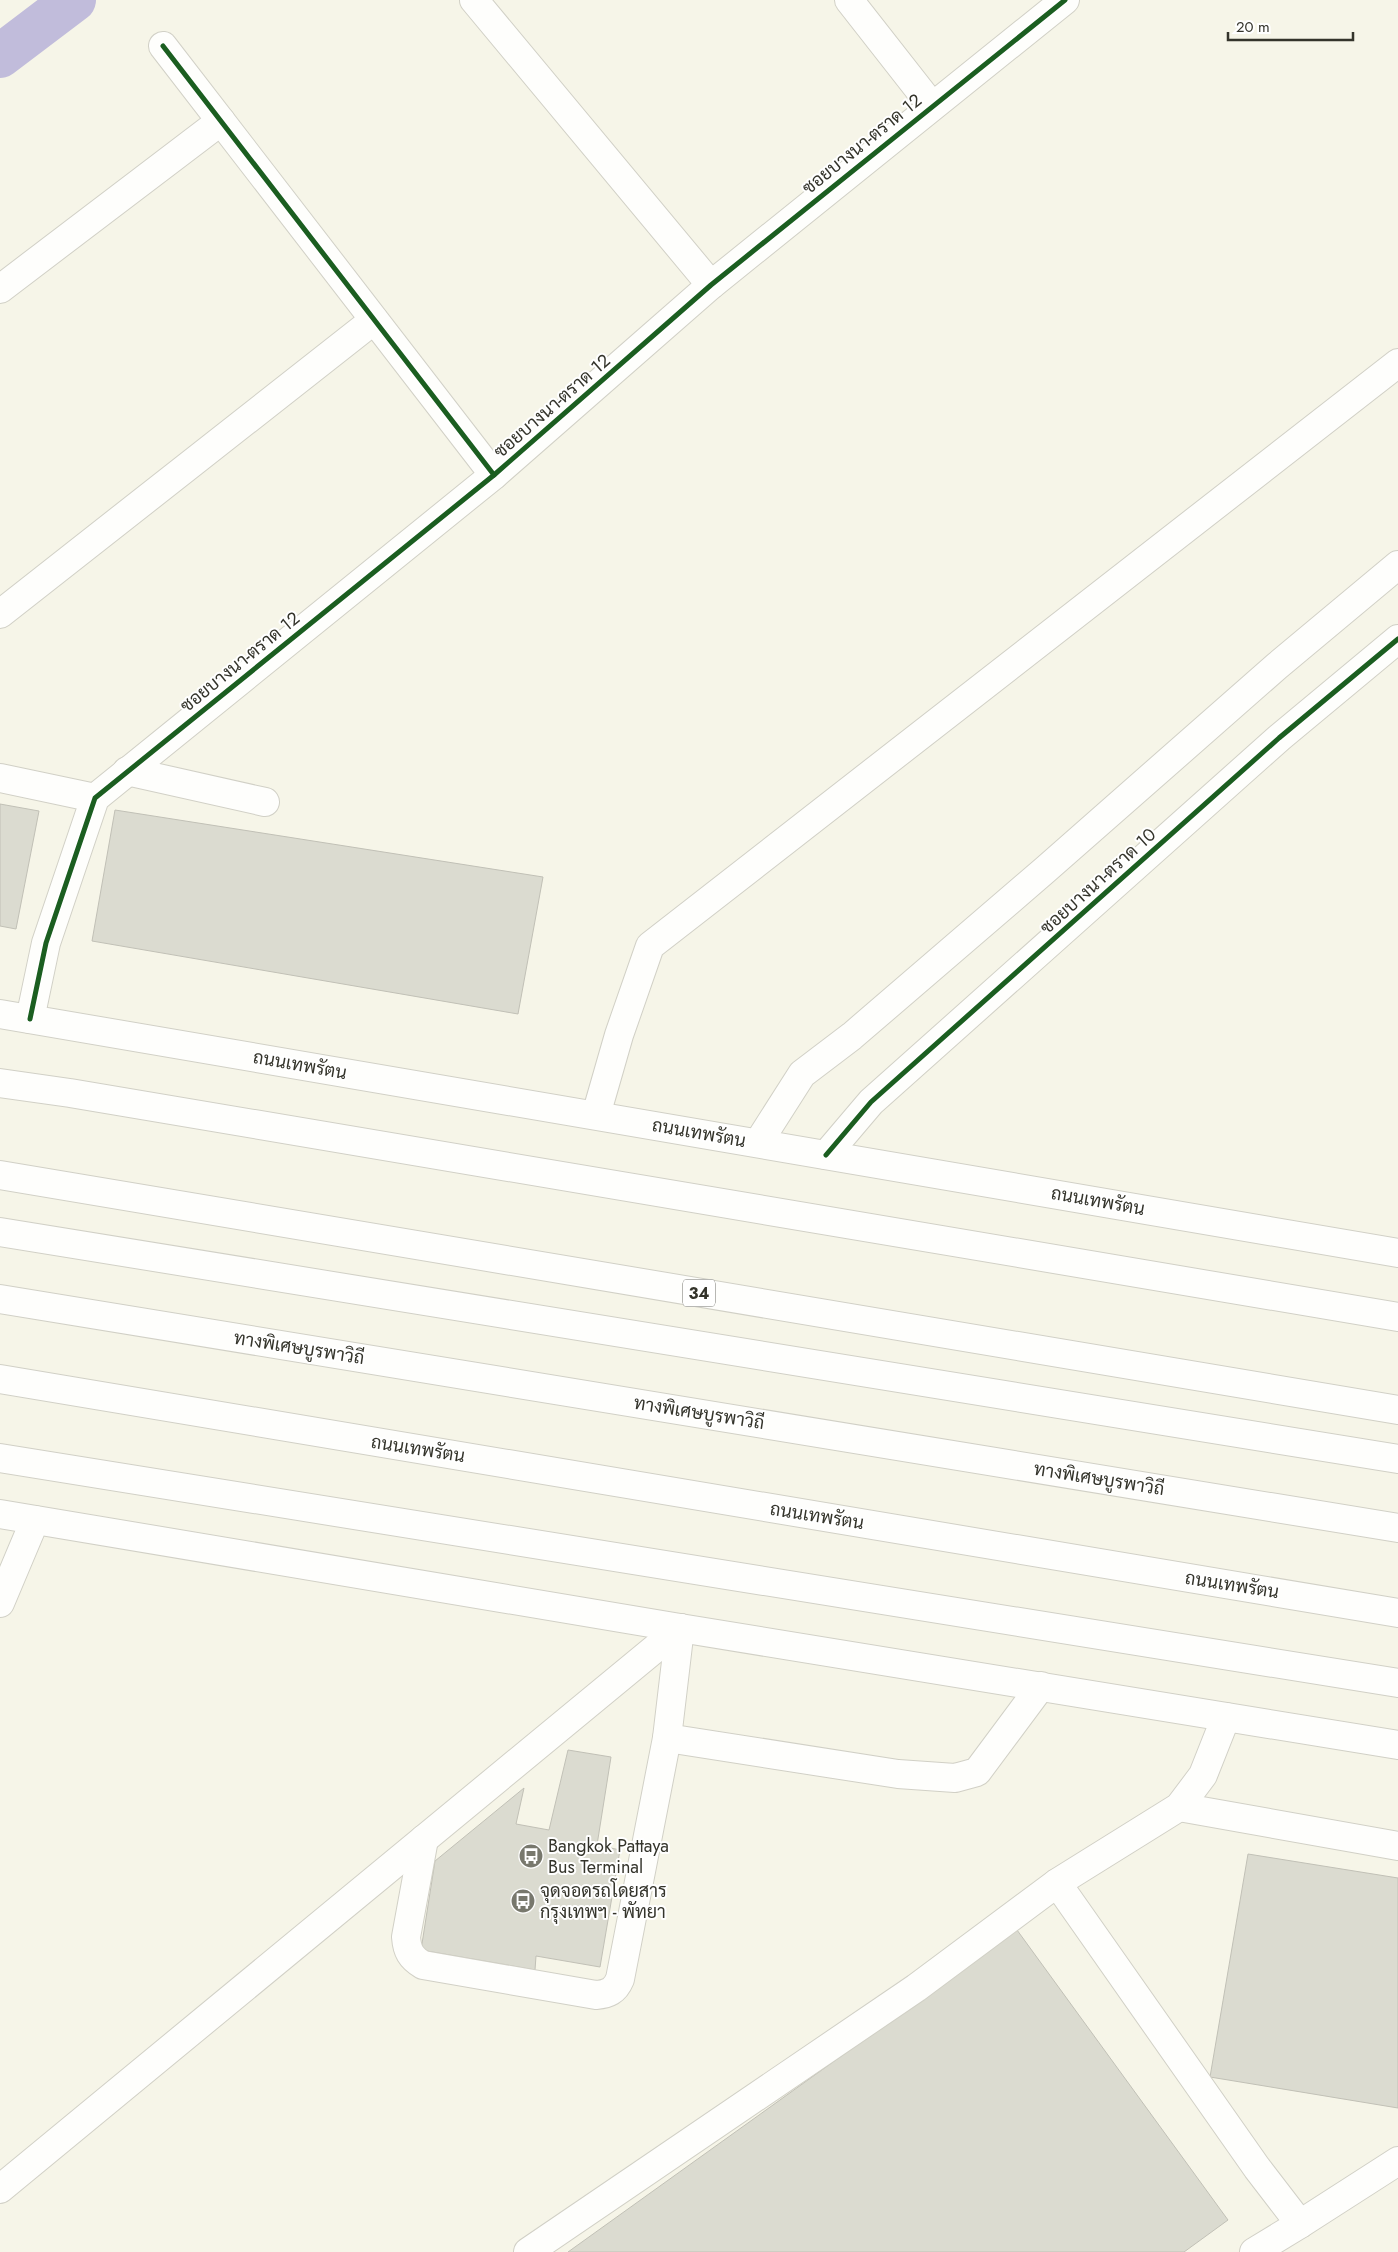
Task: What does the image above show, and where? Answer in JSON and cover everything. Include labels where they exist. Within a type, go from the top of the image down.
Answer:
[{"type":"main road","points":[[474,0],[711,285]]},
{"type":"main road","points":[[849,0],[932,106]]},
{"type":"main road","name":"ซอยบางนา-ตราด 12","points":[[95,798],[494,475],[711,285],[1065,0]]},
{"type":"main road","points":[[163,46],[494,475]]},
{"type":"main road","points":[[0,289],[221,121]]},
{"type":"main road","points":[[0,614],[374,320]]},
{"type":"main road","points":[[596,1115],[619,1035],[650,946],[1398,363]]},
{"type":"main road","points":[[758,1143],[802,1074],[860,1029],[1045,870],[1277,666],[1398,565]]},
{"type":"main road","name":"ซอยบางนา-ตราด 10","points":[[826,1155],[871,1102],[1279,738],[1398,638]]},
{"type":"main road","points":[[127,771],[266,802]]},
{"type":"main road","points":[[0,778],[95,798],[46,944],[30,1019]]},
{"type":"main road","name":"ถนนเทพรัตน","points":[[0,1014],[1398,1253]]},
{"type":"main road","points":[[0,1083],[70,1093],[1398,1317]]},
{"type":"main road","name":"34","points":[[0,1175],[1398,1410]]},
{"type":"main road","points":[[0,1232],[1398,1459]]},
{"type":"main road","name":"ทางพิเศษบูรพาวิถี","points":[[0,1299],[1398,1528]]},
{"type":"main road","name":"ถนนเทพรัตน","points":[[0,1379],[1398,1613]]},
{"type":"main road","points":[[0,1458],[1398,1683]]},
{"type":"main road","points":[[0,1514],[680,1628],[1398,1745]]},
{"type":"main road","points":[[0,1602],[35,1520]]},
{"type":"main road","points":[[424,1839],[406,1937],[407,1946],[415,1961],[433,1967],[596,1995],[605,1994],[617,1986],[620,1979],[667,1738],[680,1628]]},
{"type":"main road","points":[[0,2189],[680,1628]]},
{"type":"main road","points":[[667,1738],[898,1774],[956,1778],[977,1772],[1041,1686]]},
{"type":"main road","points":[[528,2252],[916,1988],[1057,1883],[1179,1807],[1203,1775],[1226,1717]]},
{"type":"main road","points":[[1179,1807],[1398,1846]]},
{"type":"main road","points":[[1057,1883],[1257,2168],[1300,2224]]},
{"type":"main road","points":[[1254,2252],[1398,2161]]},
{"type":"building","points":[[0,804],[39,811],[16,929],[0,926]]},
{"type":"building","points":[[115,810],[543,877],[518,1014],[92,941]]},
{"type":"building","name":"Bangkok Pattaya Bus Terminal","points":[[568,1750],[611,1757],[597,1845],[620,1850],[600,1967],[536,1956],[535,1970],[421,1950],[435,1861],[524,1788],[516,1824],[549,1830]]},
{"type":"building","points":[[1248,1854],[1398,1878],[1398,2108],[1210,2077]]},
{"type":"building","points":[[1017,1930],[1228,2220],[1184,2252],[568,2252]]},
{"type":"waterway","points":[[0,56],[74,0]]},
{"type":"cycle path","points":[[30,1019],[46,943],[95,798],[494,475],[711,285],[1065,0]]},
{"type":"cycle path","points":[[163,46],[494,475]]},
{"type":"cycle path","points":[[826,1155],[871,1102],[1279,738],[1398,639]]},
{"type":"place","name":"Bangkok Pattaya Bus Terminal","points":[[531,1856]]},
{"type":"place","name":"จุดจอดรถโดยสาร กรุงเทพฯ - พัทยา","points":[[523,1901]]}]
